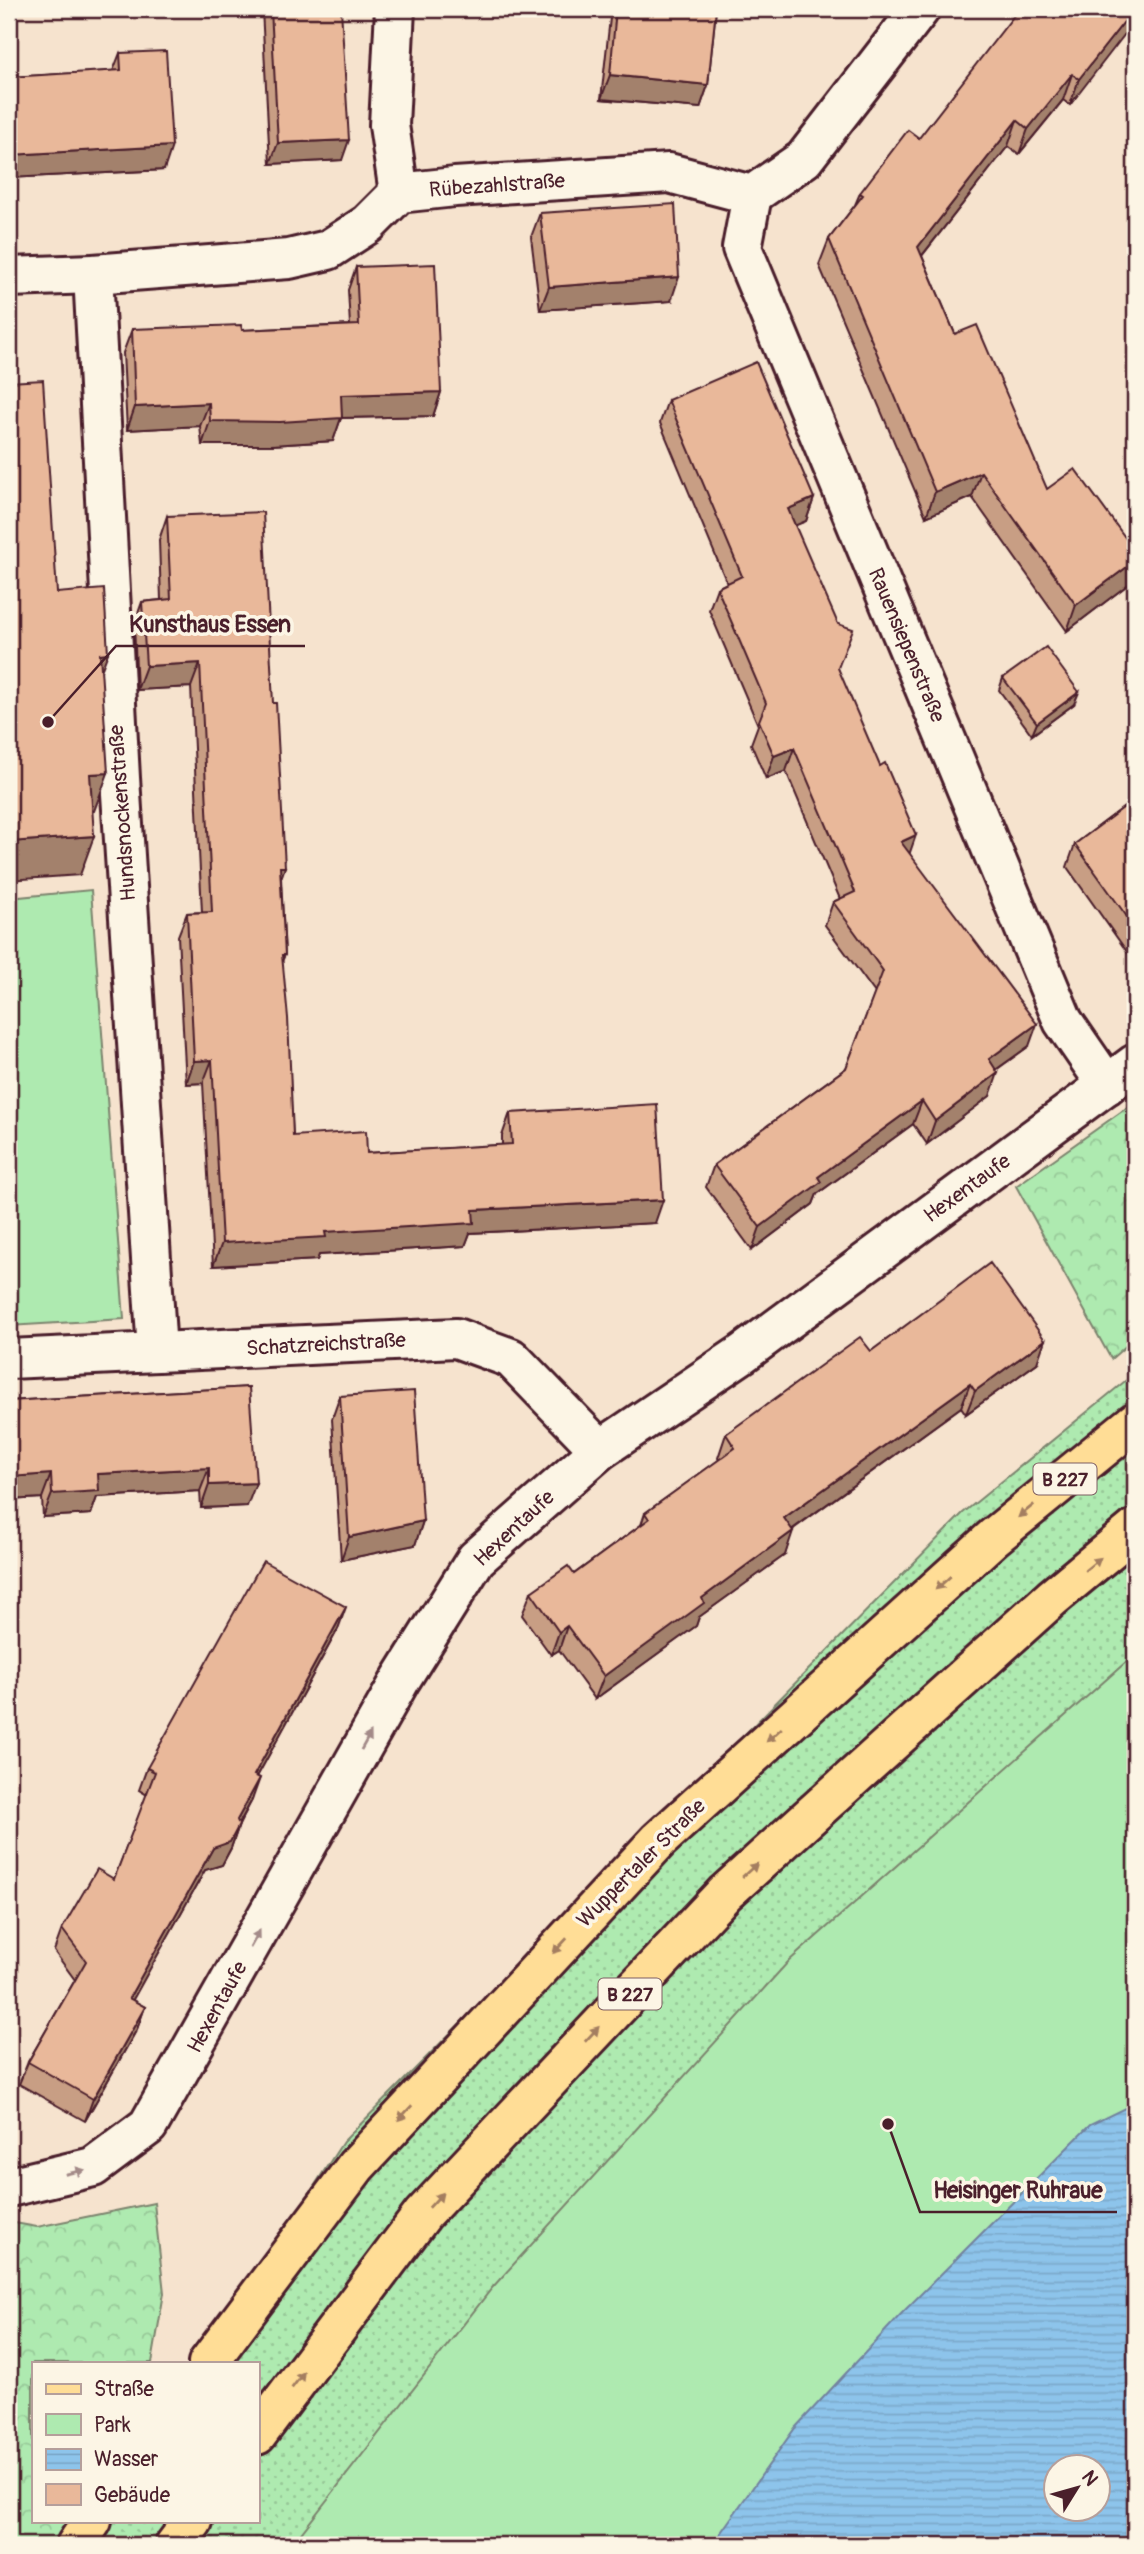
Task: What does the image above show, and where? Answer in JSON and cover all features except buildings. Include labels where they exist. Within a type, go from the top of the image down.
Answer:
[{"type":"main road","name":"Wuppertaler Straße","points":[[209,2362],[356,2166],[659,1840],[994,1537],[1135,1422]]},
{"type":"main road","name":"B 227","points":[[259,2432],[423,2214],[725,1892],[1052,1598],[1135,1530]]},
{"type":"main road","points":[[76,2545],[91,2522]]},
{"type":"main road","points":[[175,2545],[192,2522]]},
{"type":"street","points":[[395,9],[389,125],[399,193]]},
{"type":"street","points":[[752,195],[804,159],[920,9]]},
{"type":"street","name":"Rübezahlstraße","points":[[9,276],[93,274],[289,259],[328,250],[368,224],[399,193],[669,173],[752,195]]},
{"type":"street","name":"Rauensiepenstraße","points":[[752,195],[741,248],[1063,1021],[1121,1074]]},
{"type":"street","name":"Hundsnockenstraße","points":[[93,274],[120,778],[157,1352]]},
{"type":"street","name":"Hexentaufe","points":[[9,2186],[93,2168],[148,2126],[401,1679],[476,1559],[600,1450],[742,1354],[1121,1074]]},
{"type":"street","name":"Schatzreichstraße","points":[[9,1359],[456,1338],[511,1358],[600,1450]]},
{"type":"green space","points":[[91,890],[124,1319],[9,1326],[9,898]]},
{"type":"green space","points":[[1135,1102],[1135,1338],[1111,1359],[1016,1186]]},
{"type":"green space","points":[[1135,1373],[1135,1701],[312,2545],[81,2545],[96,2522],[259,2522],[259,2362],[200,2362],[343,2142],[963,1513]]},
{"type":"green space","points":[[1135,1654],[1135,2545],[292,2545],[492,2288],[789,1961]]},
{"type":"green space","points":[[154,2203],[164,2293],[152,2362],[32,2362],[32,2522],[86,2522],[71,2545],[9,2545],[9,2222],[37,2227]]},
{"type":"water","points":[[1135,2103],[1135,2545],[712,2545],[795,2428],[902,2313],[1090,2125]]},
{"type":"place","name":"Kunsthaus Essen","points":[[48,722]]},
{"type":"place","name":"Heisinger Ruhraue","points":[[888,2124]]}]
